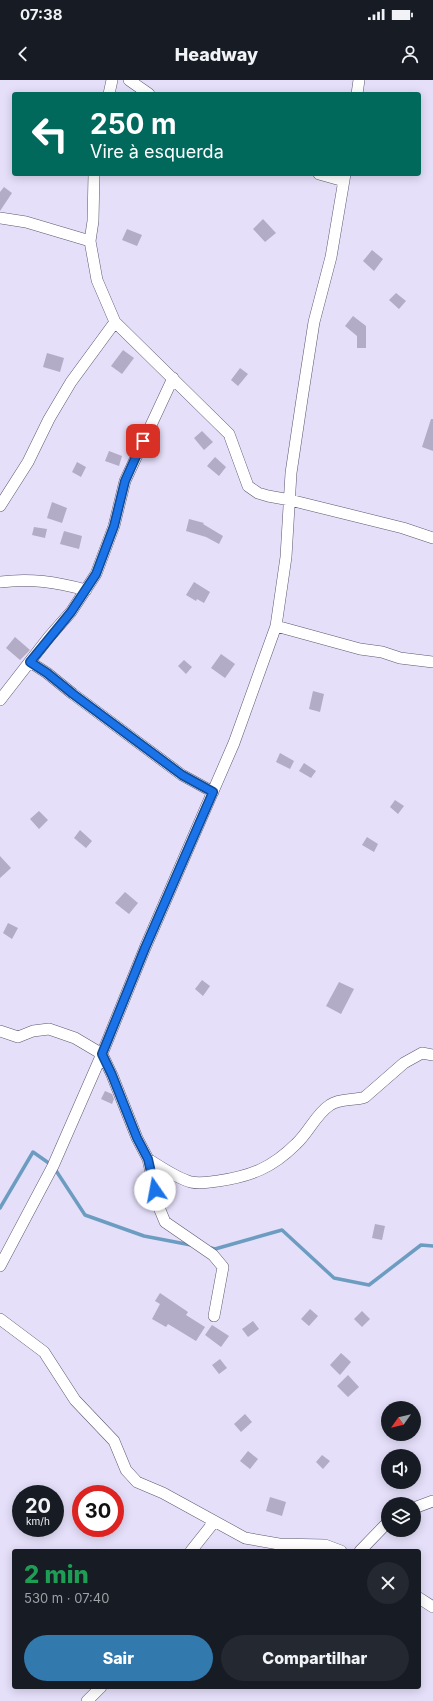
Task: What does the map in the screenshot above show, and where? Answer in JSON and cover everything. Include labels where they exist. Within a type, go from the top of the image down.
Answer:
[{"type":"street","points":[[109,92],[112,80]]},
{"type":"street","points":[[129,80],[146,92]]},
{"type":"street","points":[[357,92],[359,80]]},
{"type":"street","points":[[94,176],[93,221],[90,241],[97,280],[115,322],[229,434],[248,486],[258,493],[268,496],[403,528],[433,538]]},
{"type":"street","points":[[0,1266],[53,1166],[102,1054],[145,948],[234,743],[276,626],[286,557],[291,473],[314,322],[330,257],[345,177]]},
{"type":"street","points":[[0,218],[26,222],[90,241]]},
{"type":"street","points":[[0,506],[28,462],[49,419],[70,382],[115,322]]},
{"type":"street","points":[[0,700],[71,612],[96,574],[114,526],[125,481],[173,378]]},
{"type":"street","points":[[0,582],[32,580],[58,582],[86,590]]},
{"type":"street","points":[[276,626],[360,649],[382,652],[400,658],[433,662]]},
{"type":"street","points":[[30,662],[47,673],[182,775],[213,792]]},
{"type":"street","points":[[0,1031],[18,1037],[33,1031],[50,1029],[75,1038],[102,1054],[137,1138],[148,1159],[158,1205],[166,1222],[213,1255],[222,1267],[214,1316]]},
{"type":"street","points":[[148,1159],[190,1182],[202,1184],[245,1176],[260,1171],[298,1143],[324,1109],[331,1104],[365,1097],[404,1063],[422,1053],[433,1055]]},
{"type":"street","points":[[0,1319],[44,1352],[75,1400],[114,1441],[126,1470],[137,1482],[163,1493],[245,1538],[279,1544],[325,1545],[336,1549]]},
{"type":"street","points":[[421,1505],[433,1501]]},
{"type":"street","points":[[193,1549],[214,1522]]},
{"type":"street","points":[[362,1549],[381,1529]]},
{"type":"street","points":[[421,1599],[433,1607]]},
{"type":"street","points":[[86,1701],[99,1689]]},
{"type":"building","points":[[4,187],[12,193],[0,211],[0,192]]},
{"type":"building","points":[[263,219],[276,233],[265,242],[253,229]]},
{"type":"building","points":[[127,229],[142,235],[137,246],[122,240]]},
{"type":"building","points":[[372,250],[383,259],[374,271],[363,261]]},
{"type":"building","points":[[396,293],[406,301],[399,309],[389,300]]},
{"type":"building","points":[[353,316],[366,326],[366,348],[357,348],[357,336],[345,326]]},
{"type":"building","points":[[123,350],[134,358],[122,374],[111,366]]},
{"type":"building","points":[[47,353],[64,358],[60,372],[43,367]]},
{"type":"building","points":[[240,368],[248,374],[238,386],[231,380]]},
{"type":"building","points":[[431,419],[433,419],[433,451],[422,447]]},
{"type":"building","points":[[202,431],[213,442],[204,450],[194,438]]},
{"type":"building","points":[[109,451],[122,456],[119,466],[105,461]]},
{"type":"building","points":[[215,457],[226,467],[219,476],[207,466]]},
{"type":"building","points":[[77,462],[86,467],[81,477],[72,472]]},
{"type":"building","points":[[52,502],[67,508],[62,523],[47,518]]},
{"type":"building","points":[[189,519],[204,523],[203,524],[223,536],[219,544],[206,537],[186,531]]},
{"type":"building","points":[[34,527],[47,529],[45,538],[32,535]]},
{"type":"building","points":[[64,531],[82,536],[79,549],[60,544]]},
{"type":"building","points":[[194,582],[210,592],[204,603],[197,599],[196,601],[186,595]]},
{"type":"building","points":[[15,637],[30,650],[20,660],[6,648]]},
{"type":"building","points":[[221,654],[235,664],[225,678],[211,668]]},
{"type":"building","points":[[184,660],[192,667],[186,674],[178,666]]},
{"type":"building","points":[[313,691],[324,694],[320,712],[309,709]]},
{"type":"building","points":[[280,753],[294,761],[290,769],[276,762]]},
{"type":"building","points":[[304,763],[316,771],[311,778],[299,771]]},
{"type":"building","points":[[395,800],[404,806],[398,814],[390,807]]},
{"type":"building","points":[[39,811],[48,820],[39,829],[30,819]]},
{"type":"building","points":[[80,830],[92,841],[86,848],[74,838]]},
{"type":"building","points":[[367,837],[378,844],[374,852],[362,845]]},
{"type":"building","points":[[0,856],[11,868],[0,878]]},
{"type":"building","points":[[125,892],[138,903],[129,914],[115,903]]},
{"type":"building","points":[[8,923],[18,928],[12,939],[3,933]]},
{"type":"building","points":[[202,980],[210,986],[203,996],[195,989]]},
{"type":"building","points":[[339,982],[354,989],[341,1014],[326,1006]]},
{"type":"building","points":[[105,1091],[112,1094],[114,1099],[112,1104],[101,1099]]},
{"type":"building","points":[[375,1224],[385,1226],[382,1240],[372,1238]]},
{"type":"building","points":[[160,1293],[188,1312],[186,1315],[205,1327],[196,1341],[168,1324],[166,1327],[152,1319],[160,1304],[155,1301]]},
{"type":"building","points":[[310,1309],[318,1316],[309,1326],[301,1319]]},
{"type":"building","points":[[362,1311],[370,1319],[362,1327],[354,1319]]},
{"type":"building","points":[[253,1321],[259,1329],[248,1337],[242,1329]]},
{"type":"building","points":[[212,1325],[229,1336],[221,1347],[205,1335]]},
{"type":"building","points":[[341,1353],[351,1362],[340,1375],[330,1365]]},
{"type":"building","points":[[220,1359],[227,1368],[219,1374],[212,1365]]},
{"type":"building","points":[[348,1375],[359,1387],[348,1397],[337,1386]]},
{"type":"building","points":[[245,1414],[252,1422],[241,1432],[234,1424]]},
{"type":"building","points":[[248,1451],[258,1459],[250,1469],[240,1461]]},
{"type":"building","points":[[322,1455],[330,1461],[323,1469],[316,1462]]},
{"type":"building","points":[[270,1497],[286,1502],[282,1516],[266,1511]]},
{"type":"waterway","points":[[0,1208],[33,1152],[53,1166],[85,1215],[144,1236],[191,1245]]},
{"type":"waterway","points":[[211,1248],[215,1249],[282,1230],[334,1278],[369,1285],[421,1245],[433,1246]]},
{"type":"route","points":[[143,441],[125,481],[114,526],[96,574],[71,612],[30,662],[47,673],[134,741],[182,775],[213,792],[145,948],[102,1054],[137,1138],[148,1159],[155,1190]]}]
